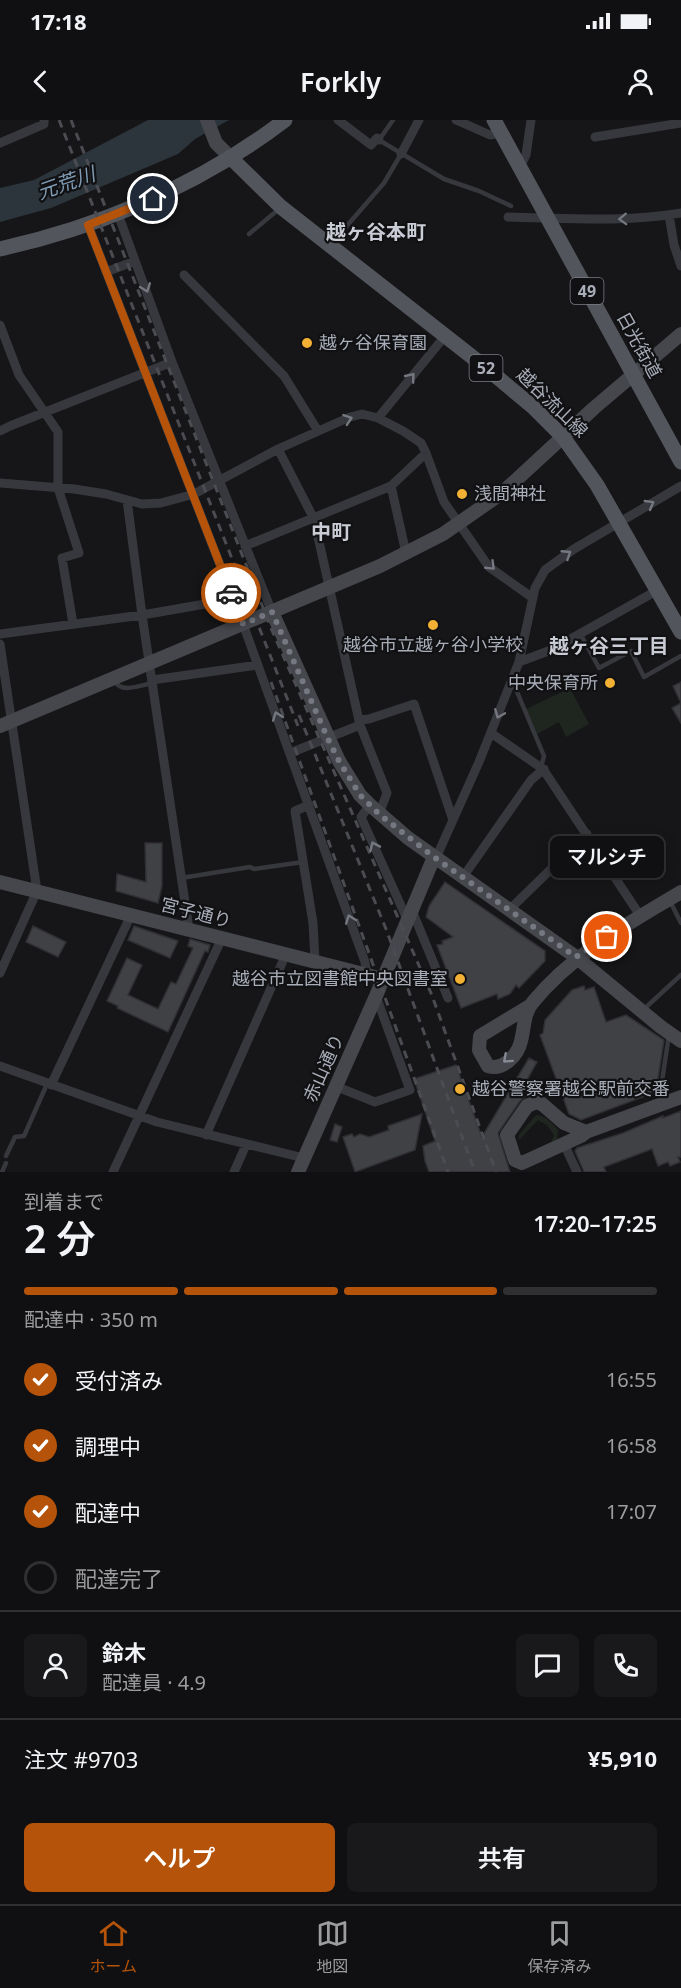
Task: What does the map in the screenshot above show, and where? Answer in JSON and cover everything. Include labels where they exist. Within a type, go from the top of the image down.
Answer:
[{"type":"main road","points":[[0,249],[88,225],[118,214],[189,181],[285,120]]},
{"type":"main road","name":"日光街道","points":[[497,126],[681,462]]},
{"type":"main road","name":"越谷流山線","points":[[230,157],[281,207],[533,407],[563,437],[584,465],[619,522],[681,632]]},
{"type":"street","points":[[0,143],[44,124],[44,120]]},
{"type":"street","points":[[207,120],[220,148],[230,157]]},
{"type":"street","points":[[338,120],[371,145],[377,138],[380,140]]},
{"type":"street","points":[[401,154],[418,120]]},
{"type":"street","points":[[456,120],[490,135],[497,126]]},
{"type":"street","points":[[520,167],[526,155],[531,120]]},
{"type":"street","points":[[595,137],[639,125],[681,123]]},
{"type":"street","points":[[508,217],[618,219],[681,213]]},
{"type":"street","points":[[118,214],[172,362],[272,612],[328,739],[351,782],[375,810],[435,858],[576,957],[681,1041]]},
{"type":"street","points":[[669,215],[674,245],[681,266]]},
{"type":"street","points":[[88,225],[234,599],[365,962],[367,975]]},
{"type":"street","points":[[106,272],[135,261]]},
{"type":"street","points":[[184,275],[284,376],[318,430]]},
{"type":"street","points":[[0,325],[19,375],[58,432],[58,488],[79,553],[62,558],[73,624]]},
{"type":"street","points":[[6,724],[330,587],[406,553],[458,524],[502,493],[681,334]]},
{"type":"street","points":[[378,418],[445,336]]},
{"type":"street","points":[[0,431],[172,362]]},
{"type":"street","points":[[0,483],[106,494],[142,504],[161,503],[194,494],[278,448],[362,414],[378,418],[421,443],[444,502],[489,567],[533,598]]},
{"type":"street","points":[[278,448],[314,519],[359,723],[387,793],[375,810],[361,817],[448,998]]},
{"type":"street","points":[[245,546],[391,486],[426,453]]},
{"type":"street","points":[[391,486],[406,553]]},
{"type":"street","points":[[435,858],[510,686],[519,662],[535,588],[545,570],[574,549],[681,486]]},
{"type":"street","points":[[127,500],[189,929]]},
{"type":"street","points":[[519,662],[551,650],[658,590]]},
{"type":"street","points":[[0,634],[142,615],[234,599]]},
{"type":"street","points":[[0,644],[6,724],[37,891],[0,973]]},
{"type":"street","points":[[153,682],[258,665]]},
{"type":"street","points":[[290,753],[328,739],[369,719],[414,704],[453,820]]},
{"type":"street","points":[[491,733],[543,768],[641,917]]},
{"type":"street","points":[[463,877],[531,780],[543,768]]},
{"type":"street","points":[[309,805],[295,811],[313,923],[315,961]]},
{"type":"street","points":[[510,909],[587,834]]},
{"type":"street","name":"赤山通り","points":[[298,1172],[376,996],[409,913],[435,858]]},
{"type":"street","name":"宮子通り","points":[[0,882],[383,979]]},
{"type":"street","points":[[528,1007],[521,1042],[509,1060],[500,1066],[488,1066],[479,1050],[478,1040],[484,1032],[528,1007],[576,957],[675,895]]},
{"type":"street","points":[[49,1084],[131,915]]},
{"type":"street","points":[[113,1172],[222,938]]},
{"type":"street","points":[[206,1135],[286,954]]},
{"type":"street","points":[[335,1086],[375,1102],[410,1090],[376,996]]},
{"type":"street","points":[[501,1022],[513,1023],[522,1032]]},
{"type":"street","points":[[0,1066],[138,1116],[304,1158]]},
{"type":"street","points":[[586,1132],[564,1123],[542,1104],[536,1102],[527,1106],[507,1135],[517,1167],[586,1132],[681,1097]]},
{"type":"street","points":[[564,1123],[567,1135],[564,1144],[577,1172]]},
{"type":"street","points":[[234,1172],[246,1145]]},
{"type":"lane","points":[[393,120],[380,140],[444,179],[479,191],[511,206]]},
{"type":"lane","points":[[330,245],[384,183],[401,154]]},
{"type":"lane","points":[[249,234],[281,207]]},
{"type":"lane","points":[[580,633],[599,668],[631,651],[644,677],[681,656]]},
{"type":"lane","points":[[114,678],[117,685],[122,688],[153,682]]},
{"type":"lane","points":[[510,686],[514,687],[544,756],[543,768]]},
{"type":"lane","points":[[182,878],[250,867],[254,869],[303,862]]},
{"type":"lane","points":[[675,895],[681,922]]},
{"type":"lane","points":[[641,1011],[681,975]]},
{"type":"lane","points":[[660,1094],[669,1032]]},
{"type":"lane","points":[[6,1156],[15,1137],[24,1136],[49,1084]]},
{"type":"lane","points":[[2,1172],[6,1163]]},
{"type":"shaded area","points":[[570,688],[589,724],[566,737],[559,722],[537,734],[526,709]]},
{"type":"shaded area","points":[[536,1115],[546,1118],[558,1130],[557,1140],[551,1142],[554,1135],[547,1125],[538,1120],[519,1140],[519,1135]]},
{"type":"water","name":"元荒川","points":[[148,120],[229,120],[195,139],[178,154],[51,208],[0,222],[0,188],[34,180]]},
{"type":"building","points":[[681,682],[681,703],[673,686]]},
{"type":"building","points":[[681,703],[681,723],[672,708]]},
{"type":"building","points":[[145,843],[162,843],[162,886],[158,903],[116,891],[117,874],[146,882]]},
{"type":"building","points":[[445,882],[545,951],[545,961],[519,988],[516,985],[510,994],[498,999],[497,994],[461,1008],[437,945],[453,937],[426,917],[429,906]]},
{"type":"building","points":[[33,926],[66,942],[58,957],[26,942]]},
{"type":"building","points":[[134,926],[178,941],[170,958],[128,940]]},
{"type":"building","points":[[190,939],[210,945],[208,952],[205,951],[168,1032],[107,1001],[127,958],[142,965],[128,995],[158,1009],[171,982],[176,984],[193,948],[188,946]]},
{"type":"building","points":[[584,986],[585,990],[594,987],[606,1022],[626,1015],[664,1040],[656,1092],[581,1120],[569,1114],[540,1035],[543,1033],[545,1020],[572,990]]},
{"type":"building","points":[[529,1058],[537,1062],[519,1094],[525,1097],[498,1133],[510,1172],[429,1172],[423,1146],[435,1141],[414,1079],[456,1065],[482,1137]]},
{"type":"building","points":[[681,1111],[681,1157],[678,1157],[680,1162],[670,1166],[668,1162],[658,1166],[652,1149],[604,1167],[606,1172],[584,1172],[575,1151],[577,1148]]},
{"type":"building","points":[[422,1114],[415,1150],[355,1172],[343,1137],[352,1134],[354,1137],[360,1134],[369,1137],[389,1130],[388,1126]]},
{"type":"building","points":[[335,1124],[342,1127],[337,1142],[330,1140]]},
{"type":"railway","points":[[59,120],[298,726]]},
{"type":"railway","points":[[71,120],[271,628],[431,993],[496,1172]]},
{"type":"railway","points":[[271,682],[448,1172]]},
{"type":"railway","points":[[299,715],[386,929],[475,1172]]},
{"type":"way so far","points":[[231,593],[243,624],[272,612],[339,761],[360,795],[379,814],[434,857],[576,957],[607,937]]},
{"type":"place","name":"越ヶ谷保育園","points":[[307,343]]},
{"type":"place","name":"浅間神社","points":[[462,494]]},
{"type":"place","name":"越谷市立越ヶ谷小学校","points":[[433,625]]},
{"type":"place","name":"中央保育所","points":[[610,683]]},
{"type":"place","name":"マルシチ","points":[[607,937]]},
{"type":"place","name":"越谷市立図書館中央図書室","points":[[460,979]]},
{"type":"place","name":"越谷警察署越谷駅前交番","points":[[460,1089]]},
{"type":"district","name":"越ヶ谷本町","points":[[376,232]]},
{"type":"district","name":"中町","points":[[331,532]]},
{"type":"district","name":"越ヶ谷三丁目","points":[[609,646]]},
{"type":"route","points":[[153,199],[88,225],[231,593]]}]
